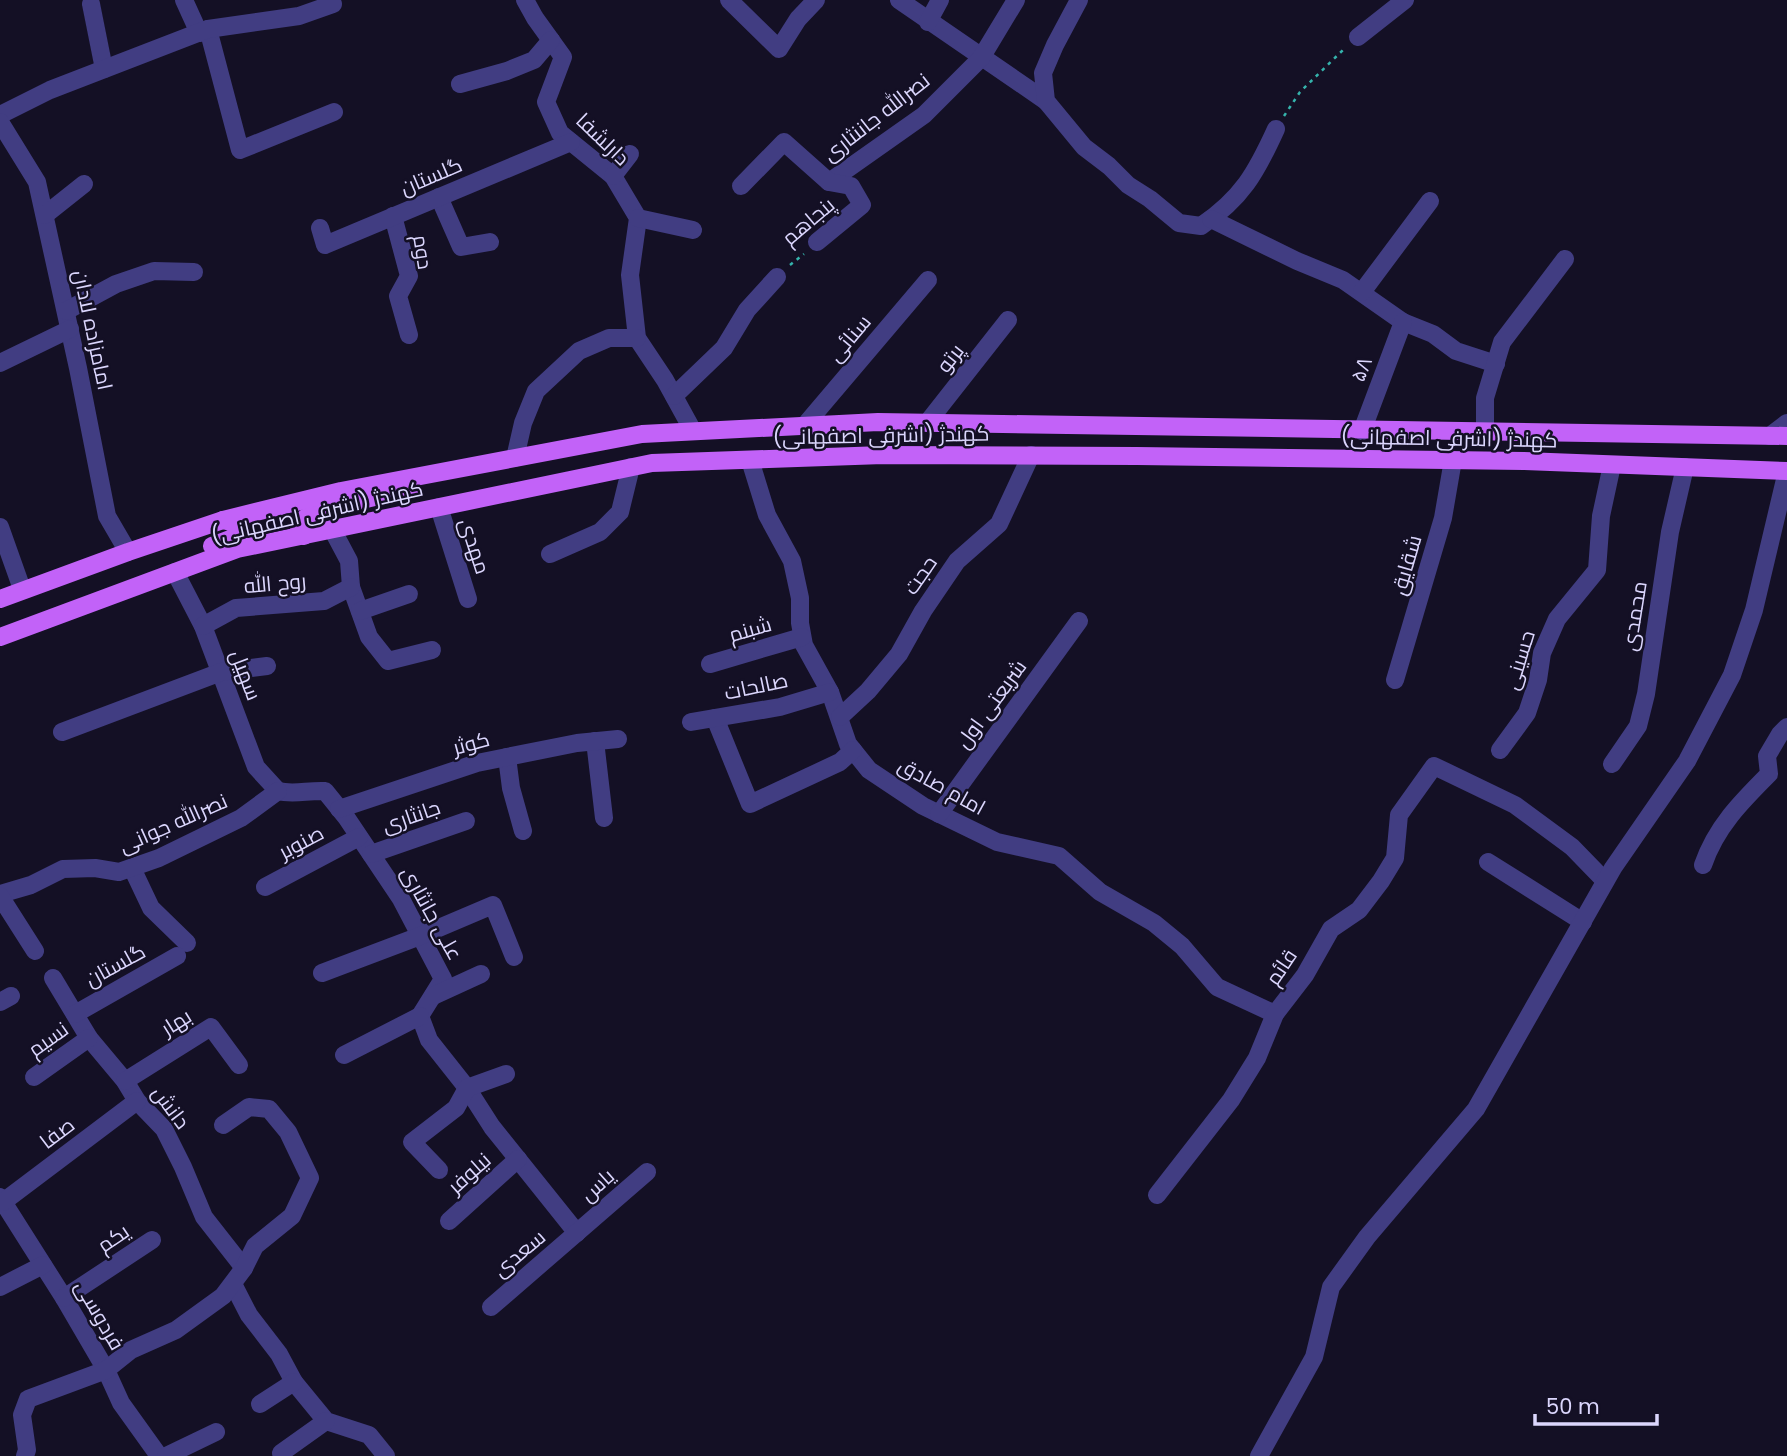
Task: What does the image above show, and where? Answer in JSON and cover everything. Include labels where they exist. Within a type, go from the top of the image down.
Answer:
[{"type":"main road","name":"کهندژ (اشرفی اصفهانی)","points":[[0,599],[223,520],[341,491],[642,434],[805,425],[927,423],[1779,436]]},
{"type":"main road","points":[[1277,458],[1279,430]]},
{"type":"main road","name":"کهندژ (اشرفی اصفهانی)","points":[[0,637],[237,549],[652,463],[883,455],[1031,455],[1453,460],[1787,471]]},
{"type":"main road","points":[[304,536],[299,527],[316,511],[425,485],[434,473]]},
{"type":"main road","points":[[120,592],[132,579],[233,538],[237,533],[235,523],[223,520]]},
{"type":"street","points":[[184,0],[204,31],[240,150],[334,112]]},
{"type":"street","points":[[0,115],[50,90],[204,31],[299,16],[333,4],[331,0]]},
{"type":"street","name":"دارلشفا","points":[[525,0],[564,57],[546,102],[560,133],[612,176],[638,218]]},
{"type":"street","points":[[729,0],[779,49],[798,19],[816,0]]},
{"type":"street","points":[[899,0],[1045,101],[1084,147],[1128,185],[1180,223],[1201,226],[1224,210],[1249,182],[1276,129]]},
{"type":"street","points":[[928,22],[940,0]]},
{"type":"street","name":"نصرالله جاننثاری","points":[[829,183],[924,115],[981,58],[1016,0]]},
{"type":"street","points":[[1045,101],[1044,72],[1079,0]]},
{"type":"street","points":[[1358,37],[1405,0]]},
{"type":"street","points":[[91,4],[104,69]]},
{"type":"street","points":[[460,84],[507,71],[534,60],[551,40]]},
{"type":"street","name":"امامزاده لادان","points":[[0,122],[37,182],[70,329],[107,516],[128,552]]},
{"type":"street","name":"گلستان","points":[[320,228],[325,245],[570,142]]},
{"type":"street","name":"پنجاهم","points":[[741,186],[784,142],[829,183],[851,186],[862,205],[817,243]]},
{"type":"street","points":[[612,176],[630,153]]},
{"type":"street","points":[[45,215],[84,184]]},
{"type":"street","points":[[439,197],[461,247],[490,242]]},
{"type":"street","points":[[1362,292],[1430,201]]},
{"type":"street","name":"دوم","points":[[393,216],[409,276],[398,296],[409,335]]},
{"type":"street","points":[[693,431],[637,338],[630,275],[638,218],[694,230]]},
{"type":"street","points":[[1211,219],[1343,280],[1403,323],[1433,334],[1456,351],[1496,364]]},
{"type":"street","points":[[1485,433],[1485,398],[1502,342],[1565,259]]},
{"type":"street","points":[[66,311],[116,284],[154,271],[194,272]]},
{"type":"street","name":"پنجاهم","points":[[674,396],[724,348],[747,310],[777,276]]},
{"type":"street","name":"سنائی","points":[[805,425],[928,280]]},
{"type":"street","name":"پرتو","points":[[927,423],[1008,320]]},
{"type":"street","name":"۵۸","points":[[1362,431],[1403,323]]},
{"type":"street","points":[[0,363],[70,329]]},
{"type":"street","points":[[515,458],[523,423],[536,391],[579,351],[609,338],[637,338]]},
{"type":"street","points":[[1779,436],[1787,423]]},
{"type":"street","name":"حجت","points":[[840,717],[868,691],[900,654],[923,611],[957,561],[999,524],[1031,455]]},
{"type":"street","name":"امام صادق","points":[[750,460],[767,515],[792,561],[800,598],[804,645],[830,692],[848,744],[869,770],[939,814],[997,842],[1059,856],[1100,892],[1154,923],[1182,946],[1217,987],[1275,1014]]},
{"type":"street","name":"شقایق","points":[[1395,680],[1443,519],[1453,460]]},
{"type":"street","name":"حسینی","points":[[1500,750],[1527,713],[1538,680],[1542,653],[1557,619],[1597,570],[1601,516],[1612,465]]},
{"type":"street","points":[[551,554],[600,532],[620,512],[631,467]]},
{"type":"street","name":"محمدی","points":[[1612,764],[1638,726],[1646,694],[1670,532],[1685,467]]},
{"type":"street","points":[[1259,1456],[1314,1357],[1331,1287],[1367,1237],[1476,1109],[1605,881],[1687,761],[1732,675],[1754,610],[1787,471]]},
{"type":"street","name":"مهدی","points":[[439,507],[468,599]]},
{"type":"street","points":[[0,527],[22,589]]},
{"type":"street","points":[[332,529],[349,561],[351,587],[369,637],[388,661],[432,650]]},
{"type":"street","name":"سهیل","points":[[175,572],[203,626],[257,767],[278,791]]},
{"type":"street","name":"روح الله","points":[[203,626],[236,608],[324,601],[351,587]]},
{"type":"street","points":[[360,611],[410,594]]},
{"type":"street","name":"شریعتی اول","points":[[939,814],[1079,621]]},
{"type":"street","name":"شبنم","points":[[710,664],[802,637]]},
{"type":"street","points":[[62,732],[220,672],[267,666]]},
{"type":"street","name":"صالحات","points":[[691,722],[779,707],[830,692]]},
{"type":"street","points":[[716,718],[750,804],[840,762],[853,750]]},
{"type":"street","points":[[1703,865],[1710,845],[1728,816],[1769,774],[1767,756],[1787,727]]},
{"type":"street","name":"کوثر","points":[[340,809],[477,762],[618,739]]},
{"type":"street","points":[[595,741],[604,818]]},
{"type":"street","points":[[507,757],[511,788],[523,831]]},
{"type":"street","name":"قائم","points":[[1157,1195],[1231,1100],[1257,1058],[1275,1014],[1305,975],[1331,929],[1359,910],[1381,881],[1395,858],[1399,815],[1434,766],[1515,804],[1572,847],[1605,881]]},
{"type":"street","name":"علی جانثاری","points":[[278,791],[293,794],[307,790],[325,791],[401,899],[443,979],[420,1016]]},
{"type":"street","name":"نصرالله جوانی","points":[[0,895],[31,885],[63,869],[95,868],[119,872],[159,858],[240,818],[278,791]]},
{"type":"street","name":"جانثاری","points":[[371,854],[466,821]]},
{"type":"street","name":"صنوبر","points":[[265,887],[359,836]]},
{"type":"street","points":[[1488,862],[1583,922]]},
{"type":"street","name":"گلستان","points":[[75,1014],[182,949],[151,908],[132,868]]},
{"type":"street","points":[[0,895],[35,951]]},
{"type":"street","points":[[322,973],[493,905],[514,957]]},
{"type":"street","points":[[433,996],[481,974]]},
{"type":"street","name":"دانش","points":[[53,978],[89,1038],[125,1081],[137,1101],[164,1129],[204,1217],[244,1268]]},
{"type":"street","points":[[344,1055],[420,1016],[429,1040],[467,1088],[492,1127],[578,1233]]},
{"type":"street","name":"بهار","points":[[125,1081],[211,1027],[239,1065]]},
{"type":"street","name":"نسیم","points":[[34,1077],[89,1038]]},
{"type":"street","points":[[439,1170],[412,1142],[456,1108],[467,1088],[506,1074]]},
{"type":"street","name":"صفا","points":[[2,1199],[137,1101]]},
{"type":"street","name":"دانش","points":[[25,1456],[27,1450],[22,1415],[28,1399],[106,1370],[131,1350],[176,1330],[223,1297],[244,1268],[255,1246],[292,1216],[310,1178],[288,1132],[269,1110],[249,1107],[223,1125]]},
{"type":"street","name":"نیلوفر","points":[[449,1221],[519,1159]]},
{"type":"street","name":"یاس","points":[[578,1233],[647,1172]]},
{"type":"street","name":"فردوسی","points":[[2,1199],[64,1298],[106,1370],[121,1403],[159,1456]]},
{"type":"street","name":"سعدی","points":[[491,1307],[578,1233]]},
{"type":"street","name":"یکم","points":[[64,1298],[152,1240]]},
{"type":"street","points":[[0,1287],[43,1265]]},
{"type":"street","points":[[233,1284],[249,1315],[279,1354],[294,1382],[326,1420],[369,1435],[386,1456]]},
{"type":"street","points":[[260,1404],[294,1382]]},
{"type":"street","points":[[281,1453],[326,1420]]},
{"type":"street","points":[[166,1456],[216,1432]]},
{"type":"path","points":[[1276,129],[1300,92],[1358,37]]},
{"type":"path","name":"پنجاهم","points":[[777,276],[817,243]]}]
